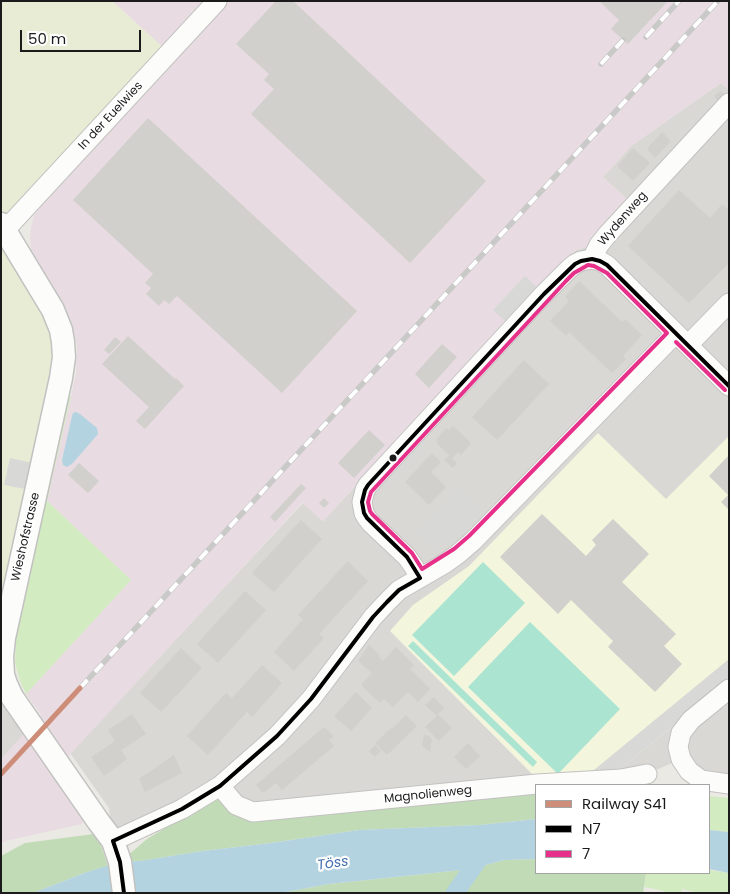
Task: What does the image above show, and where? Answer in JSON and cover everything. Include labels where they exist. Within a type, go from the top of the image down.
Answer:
[{"type":"street","name":"In der Euelwies","points":[[3,227],[217,1]]},
{"type":"street","name":"Wydenweg","points":[[420,578],[407,557],[371,523],[364,513],[362,502],[368,485],[560,277],[575,264],[592,259],[607,235],[729,103]]},
{"type":"street","name":"Wieshofstrasse","points":[[3,227],[49,301],[61,330],[64,357],[4,638],[3,675],[12,697],[113,840],[120,862],[124,893]]},
{"type":"street","points":[[592,259],[603,262],[611,268],[729,386]]},
{"type":"street","points":[[113,840],[182,809],[220,786],[283,730],[311,699],[351,645],[387,602],[400,590],[451,559],[473,541],[682,339],[729,303]]},
{"type":"street","points":[[729,689],[691,720],[681,733],[678,747],[681,759],[689,771],[700,780],[729,784]]},
{"type":"street","name":"Magnolienweg","points":[[537,784],[621,779],[647,774]]},
{"type":"street","name":"Magnolienweg","points":[[220,786],[236,805],[253,812],[535,784]]},
{"type":"shaded area","points":[[1,1],[112,1],[169,53],[1,233]]},
{"type":"shaded area","points":[[112,1],[729,1],[729,90],[721,83],[631,146],[603,177],[631,203],[590,246],[576,250],[570,256],[323,521],[302,503],[54,772],[85,817],[82,824],[1,843],[1,759],[41,715],[26,694],[131,580],[47,501],[76,374],[77,346],[72,323],[65,307],[35,259],[31,249],[30,238],[34,216],[50,195],[44,188],[169,53]]},
{"type":"shaded area","points":[[721,83],[729,90],[729,784],[681,759],[647,774],[236,805],[113,841],[109,808],[70,753],[303,503],[323,521],[570,256],[576,250],[590,246],[630,202],[603,177],[631,146]]},
{"type":"shaded area","points":[[1,237],[51,322],[57,360],[1,621]]},
{"type":"shaded area","points":[[525,276],[544,294],[513,328],[493,310]]},
{"type":"shaded area","points":[[598,433],[666,499],[729,436],[729,681],[616,772],[534,776],[390,631],[413,605],[469,566]]},
{"type":"shaded area","points":[[419,439],[425,444],[389,482],[384,478]]},
{"type":"shaded area","points":[[10,458],[42,465],[36,491],[4,485]]},
{"type":"shaded area","points":[[458,488],[483,512],[451,546],[445,541],[436,550],[417,533]]},
{"type":"shaded area","points":[[729,659],[729,681],[616,772],[602,775],[594,770]]},
{"type":"shaded area","points":[[1,693],[26,732],[1,759]]},
{"type":"green space","points":[[58,393],[71,396],[47,501],[131,580],[26,694],[15,663],[16,641],[4,638]]},
{"type":"green space","points":[[483,562],[525,603],[454,676],[412,635]]},
{"type":"green space","points":[[530,622],[620,709],[558,774],[468,687]]},
{"type":"green space","points":[[413,641],[537,762],[533,767],[408,646]]},
{"type":"green space","points":[[535,785],[535,819],[480,825],[359,830],[140,861],[120,862],[147,839],[225,792],[236,805]]},
{"type":"green space","points":[[710,796],[729,798],[729,832],[710,830]]},
{"type":"green space","points":[[94,834],[101,846],[108,866],[33,893],[1,893],[1,856],[25,843]]},
{"type":"green space","points":[[535,859],[535,874],[646,874],[643,893],[280,893],[329,884],[471,869],[504,860]]},
{"type":"green space","points":[[710,870],[729,873],[729,893],[699,893],[682,889],[681,893],[664,893],[664,891],[644,887],[646,874],[710,874]]},
{"type":"water","points":[[73,413],[80,414],[97,428],[98,434],[72,464],[67,467],[63,465],[62,460]]},
{"type":"water","name":"Töss","points":[[535,819],[535,859],[504,860],[471,869],[329,884],[280,893],[33,893],[87,872],[120,862],[140,861],[359,830],[480,825]]},
{"type":"water","points":[[710,830],[729,832],[729,873],[710,869]]},
{"type":"building","points":[[276,1],[293,1],[486,181],[410,263],[251,114],[274,89],[264,80],[269,74],[236,44]]},
{"type":"building","points":[[599,1],[668,1],[628,44],[611,29],[619,20]]},
{"type":"building","points":[[721,91],[725,95],[718,101],[714,96]]},
{"type":"building","points":[[148,118],[357,311],[282,393],[177,296],[169,304],[164,300],[159,306],[146,294],[151,288],[145,283],[153,274],[73,200]]},
{"type":"building","points":[[662,132],[671,141],[655,158],[647,149]]},
{"type":"building","points":[[633,148],[650,163],[633,181],[617,166]]},
{"type":"building","points":[[679,190],[710,218],[722,204],[729,210],[729,263],[689,303],[628,246]]},
{"type":"building","points":[[579,281],[622,322],[625,319],[642,335],[623,356],[626,359],[612,373],[569,332],[566,336],[550,321],[569,301],[565,297]]},
{"type":"building","points":[[128,336],[184,386],[145,429],[136,421],[149,407],[102,364]]},
{"type":"building","points":[[115,337],[121,342],[109,354],[104,350]]},
{"type":"building","points":[[442,344],[457,357],[429,388],[415,374]]},
{"type":"building","points":[[524,360],[549,384],[497,440],[472,417]]},
{"type":"building","points":[[453,426],[471,443],[461,455],[458,452],[452,458],[457,463],[453,468],[444,460],[449,455],[437,444],[436,440],[446,428],[449,430]]},
{"type":"building","points":[[369,430],[385,445],[354,478],[338,463]]},
{"type":"building","points":[[432,453],[441,462],[431,472],[446,487],[429,505],[405,482]]},
{"type":"building","points":[[729,455],[729,510],[721,502],[728,495],[709,476]]},
{"type":"building","points":[[79,463],[99,481],[88,493],[68,475]]},
{"type":"building","points":[[301,484],[306,488],[275,522],[270,517]]},
{"type":"building","points":[[324,498],[329,503],[324,508],[319,503]]},
{"type":"building","points":[[542,514],[586,556],[596,545],[592,540],[613,519],[649,554],[622,582],[676,634],[664,646],[682,664],[655,692],[608,647],[613,641],[571,600],[558,614],[500,557]]},
{"type":"building","points":[[301,520],[322,539],[274,592],[252,573]]},
{"type":"building","points":[[348,561],[368,581],[319,634],[324,638],[294,671],[274,652],[303,619],[298,615]]},
{"type":"building","points":[[245,591],[266,610],[218,663],[197,644]]},
{"type":"building","points":[[369,645],[380,655],[379,657],[383,661],[396,647],[414,665],[410,669],[430,689],[418,702],[408,692],[393,707],[384,699],[380,703],[361,685],[372,673],[358,661]]},
{"type":"building","points":[[181,648],[202,668],[161,712],[140,693]]},
{"type":"building","points":[[262,665],[282,683],[252,717],[247,712],[208,755],[187,736],[226,693],[232,698]]},
{"type":"building","points":[[356,692],[372,708],[351,731],[334,716]]},
{"type":"building","points":[[434,697],[444,708],[438,714],[452,728],[439,741],[425,727],[437,716],[425,705]]},
{"type":"building","points":[[132,714],[146,734],[121,750],[127,759],[104,776],[91,757],[115,741],[108,730]]},
{"type":"building","points":[[406,715],[417,726],[387,755],[375,743]]},
{"type":"building","points":[[324,727],[334,736],[329,740],[334,746],[282,790],[276,783],[263,793],[256,785]]},
{"type":"building","points":[[424,735],[432,739],[430,752],[422,746]]},
{"type":"building","points":[[468,743],[480,756],[466,769],[454,757]]},
{"type":"building","points":[[375,745],[381,751],[375,757],[369,751]]},
{"type":"building","points":[[174,755],[182,773],[145,792],[139,779]]},
{"type":"waterway","points":[[455,893],[485,850]]},
{"type":"railway","points":[[646,37],[679,1]]},
{"type":"railway","points":[[80,688],[718,1]]},
{"type":"railway","points":[[601,64],[623,40]]},
{"type":"rail line","name":"S41","points":[[1,774],[80,688]]},
{"type":"transit line","name":"N7","points":[[420,578],[407,557],[367,518],[362,502],[365,490],[544,294],[575,264],[592,259],[607,265],[729,386]]},
{"type":"transit line","name":"7","points":[[588,265],[607,273],[667,333],[469,536],[454,549],[422,569],[412,553],[370,511],[368,502],[371,492],[566,281],[574,273],[588,265]]},
{"type":"transit line","name":"7","points":[[676,342],[725,390]]},
{"type":"transit line","name":"N7","points":[[113,841],[182,809],[220,786],[277,736],[311,699],[373,617],[387,602],[399,590],[420,578]]},
{"type":"transit line","name":"N7","points":[[113,841],[120,862],[124,893]]}]
